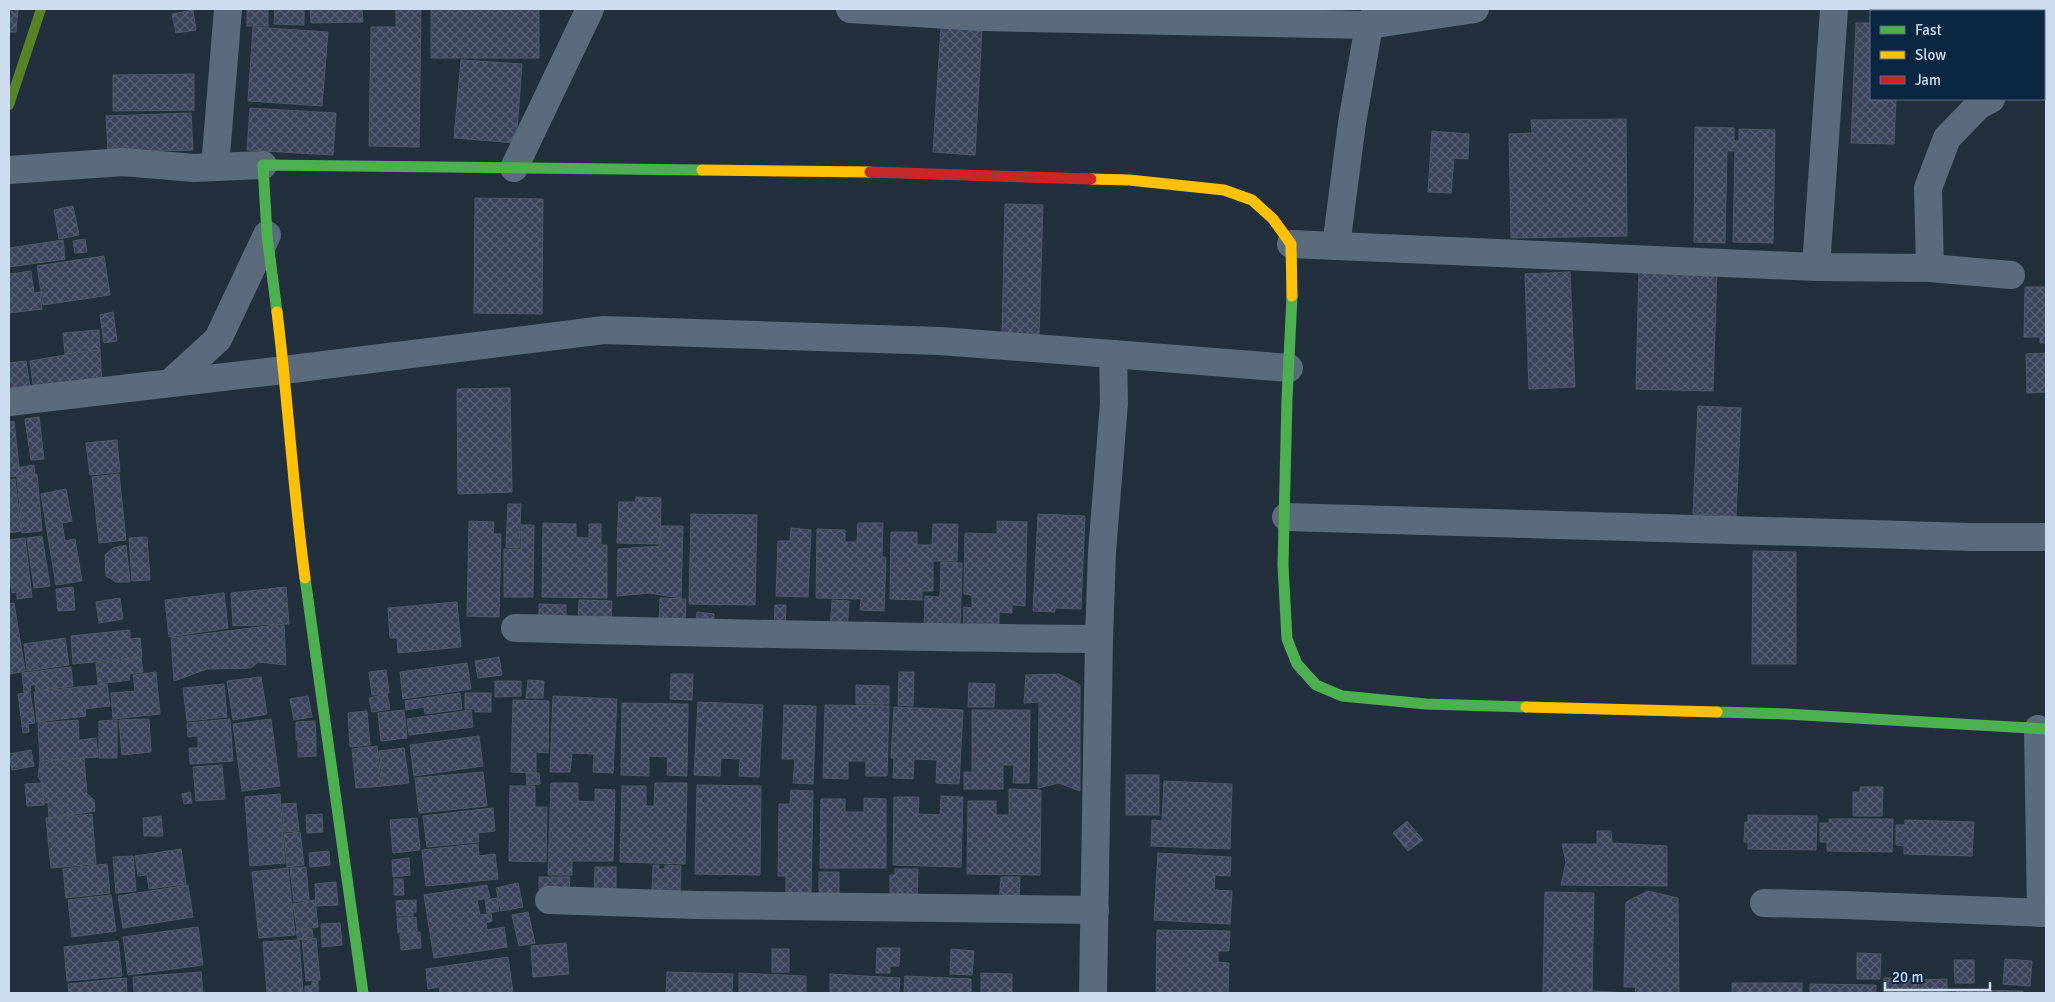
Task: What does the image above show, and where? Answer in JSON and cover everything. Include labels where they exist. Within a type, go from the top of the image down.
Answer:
[{"type":"street","points":[[216,167],[228,9]]},
{"type":"street","points":[[514,168],[590,9]]},
{"type":"street","points":[[850,9],[982,17],[1373,17],[1475,9]]},
{"type":"street","points":[[1816,267],[1834,9]]},
{"type":"street","points":[[1909,9],[1928,10]]},
{"type":"street","points":[[1336,246],[1352,123],[1373,17]]},
{"type":"street","points":[[1930,268],[1928,188],[1947,138],[1978,106],[1989,100]]},
{"type":"street","points":[[9,170],[123,162],[194,168],[263,165],[880,172],[1129,180],[1224,190],[1252,200],[1273,220],[1290,244],[1294,281],[1289,368],[1284,565],[1287,639],[1297,664],[1316,685],[1342,696],[1426,704],[1786,714],[2042,729],[2044,913],[1844,904],[1764,903]]},
{"type":"street","points":[[263,165],[266,235],[284,370],[298,526],[363,993]]},
{"type":"street","points":[[170,383],[218,339],[266,235]]},
{"type":"street","points":[[1290,244],[1816,267],[1930,268],[2010,275]]},
{"type":"street","points":[[9,402],[604,330],[940,341],[1289,368]]},
{"type":"street","points":[[1093,993],[1099,639],[1102,552],[1114,403],[1113,354]]},
{"type":"street","points":[[1286,517],[2046,537]]},
{"type":"street","points":[[515,628],[740,632],[905,638],[1099,639]]},
{"type":"street","points":[[549,900],[1095,910]]},
{"type":"building","points":[[9,9],[18,9],[16,32],[9,32]]},
{"type":"building","points":[[247,9],[268,9],[268,26],[247,26]]},
{"type":"building","points":[[275,9],[304,9],[304,25],[274,24]]},
{"type":"building","points":[[310,9],[362,9],[363,22],[311,23]]},
{"type":"building","points":[[396,9],[421,9],[419,147],[369,146],[371,27],[396,27]]},
{"type":"building","points":[[431,9],[539,9],[539,58],[431,58]]},
{"type":"building","points":[[193,10],[196,30],[176,33],[172,14]]},
{"type":"building","points":[[1856,23],[1870,23],[1870,100],[1896,100],[1894,144],[1851,143]]},
{"type":"building","points":[[253,27],[328,32],[322,106],[248,101]]},
{"type":"building","points":[[941,27],[982,29],[975,155],[933,152]]},
{"type":"building","points":[[461,60],[522,64],[516,143],[454,138]]},
{"type":"building","points":[[194,74],[194,110],[113,111],[113,75]]},
{"type":"building","points":[[250,108],[336,113],[333,155],[247,150]]},
{"type":"building","points":[[191,113],[193,150],[108,152],[106,116]]},
{"type":"building","points":[[1626,119],[1627,236],[1511,238],[1509,134],[1532,133],[1531,120]]},
{"type":"building","points":[[1695,127],[1734,128],[1734,141],[1739,141],[1739,129],[1775,130],[1773,243],[1733,242],[1735,151],[1727,151],[1725,243],[1694,242]]},
{"type":"building","points":[[1432,131],[1469,134],[1468,159],[1454,158],[1451,193],[1428,192]]},
{"type":"building","points":[[475,198],[543,199],[542,314],[474,313]]},
{"type":"building","points":[[1005,204],[1043,205],[1039,336],[1002,336]]},
{"type":"building","points":[[73,206],[79,235],[59,239],[54,210]]},
{"type":"building","points":[[85,239],[87,252],[75,253],[73,241]]},
{"type":"building","points":[[63,240],[65,259],[9,267],[9,248]]},
{"type":"building","points":[[104,256],[110,295],[43,305],[37,266]]},
{"type":"building","points":[[1639,268],[1717,270],[1713,391],[1636,389]]},
{"type":"building","points":[[31,271],[34,293],[40,292],[42,309],[9,313],[9,274]]},
{"type":"building","points":[[1570,272],[1575,387],[1529,389],[1525,274]]},
{"type":"building","points":[[2025,287],[2046,287],[2046,343],[2040,343],[2040,337],[2024,337]]},
{"type":"building","points":[[113,312],[117,341],[104,343],[100,315]]},
{"type":"building","points":[[99,330],[100,350],[65,354],[63,333]]},
{"type":"building","points":[[100,350],[102,386],[34,392],[30,361]]},
{"type":"building","points":[[2046,353],[2046,392],[2027,393],[2026,354]]},
{"type":"building","points":[[26,361],[31,394],[9,397],[9,363]]},
{"type":"building","points":[[510,388],[512,492],[458,494],[457,389]]},
{"type":"building","points":[[1698,406],[1741,408],[1736,516],[1693,514]]},
{"type":"building","points":[[39,417],[44,459],[31,460],[25,419]]},
{"type":"building","points":[[14,421],[19,467],[9,468],[9,422]]},
{"type":"building","points":[[117,440],[120,472],[90,475],[86,443]]},
{"type":"building","points":[[34,465],[35,474],[9,477],[9,469]]},
{"type":"building","points":[[37,474],[42,531],[22,533],[17,477]]},
{"type":"building","points":[[119,474],[126,540],[99,543],[92,477]]},
{"type":"building","points":[[15,479],[21,531],[9,533],[9,480]]},
{"type":"building","points":[[66,489],[72,521],[62,523],[65,541],[75,539],[82,581],[56,585],[41,494]]},
{"type":"building","points":[[636,497],[661,498],[660,544],[617,543],[619,502],[636,502]]},
{"type":"building","points":[[508,504],[521,504],[519,548],[506,547]]},
{"type":"building","points":[[691,514],[757,515],[755,605],[689,604]]},
{"type":"building","points":[[1038,514],[1085,516],[1081,609],[1055,608],[1055,612],[1033,611]]},
{"type":"building","points":[[469,521],[494,522],[493,534],[501,534],[499,617],[467,616]]},
{"type":"building","points":[[997,521],[1027,522],[1025,606],[1012,605],[1012,613],[999,612],[999,637],[963,636],[964,607],[972,608],[972,595],[964,594],[965,533],[997,534]]},
{"type":"building","points":[[543,523],[576,524],[576,537],[582,538],[589,538],[589,524],[601,524],[601,545],[607,545],[607,598],[542,597]]},
{"type":"building","points":[[858,523],[883,523],[882,557],[886,557],[884,611],[860,610],[861,599],[816,598],[817,529],[845,530],[845,542],[857,542]]},
{"type":"building","points":[[933,524],[958,524],[957,561],[933,561],[933,591],[922,591],[922,600],[890,599],[891,532],[917,532],[917,545],[932,545]]},
{"type":"building","points":[[521,525],[534,525],[533,597],[504,597],[504,549],[521,549]]},
{"type":"building","points":[[661,526],[683,526],[681,598],[649,593],[617,596],[618,549],[660,546]]},
{"type":"building","points":[[791,528],[811,530],[808,597],[776,596],[778,541],[790,541]]},
{"type":"building","points":[[42,536],[50,586],[34,588],[27,538]]},
{"type":"building","points":[[147,537],[150,580],[132,581],[129,538]]},
{"type":"building","points":[[25,538],[32,597],[17,599],[17,592],[12,593],[9,540]]},
{"type":"building","points":[[126,545],[130,582],[116,582],[106,576],[105,555],[113,548]]},
{"type":"building","points":[[1753,551],[1796,552],[1796,664],[1752,664]]},
{"type":"building","points":[[941,562],[962,563],[960,631],[924,630],[925,596],[940,597]]},
{"type":"building","points":[[73,587],[75,610],[58,611],[56,589]]},
{"type":"building","points":[[286,587],[289,624],[233,626],[231,593]]},
{"type":"building","points":[[224,593],[228,628],[169,637],[165,600]]},
{"type":"building","points":[[120,598],[123,619],[99,623],[96,602]]},
{"type":"building","points":[[660,598],[686,599],[685,626],[659,626]]},
{"type":"building","points":[[579,600],[612,601],[611,626],[578,625]]},
{"type":"building","points":[[832,600],[849,601],[847,632],[830,632]]},
{"type":"building","points":[[457,602],[461,647],[398,653],[397,638],[390,638],[388,608]]},
{"type":"building","points":[[14,603],[25,671],[10,674],[9,604]]},
{"type":"building","points":[[539,604],[566,605],[566,624],[539,623]]},
{"type":"building","points":[[775,605],[786,605],[785,630],[774,630]]},
{"type":"building","points":[[697,612],[714,614],[713,628],[695,627]]},
{"type":"building","points":[[284,624],[286,665],[258,662],[251,668],[207,669],[174,681],[171,638]]},
{"type":"building","points":[[130,630],[130,639],[140,638],[142,657],[73,664],[71,636]]},
{"type":"building","points":[[65,638],[69,665],[27,671],[24,644]]},
{"type":"building","points":[[499,657],[502,675],[478,678],[475,661]]},
{"type":"building","points":[[141,658],[143,672],[129,674],[130,680],[98,684],[96,663]]},
{"type":"building","points":[[467,663],[471,689],[403,699],[400,672]]},
{"type":"building","points":[[71,667],[73,686],[36,691],[35,685],[30,685],[31,691],[24,692],[22,673]]},
{"type":"building","points":[[386,670],[389,693],[372,695],[369,672]]},
{"type":"building","points":[[156,672],[160,714],[113,719],[111,693],[135,691],[133,675]]},
{"type":"building","points":[[899,672],[914,672],[913,706],[898,705]]},
{"type":"building","points":[[671,674],[693,674],[692,700],[670,699]]},
{"type":"building","points":[[1059,674],[1080,685],[1080,791],[1059,783],[1038,788],[1039,702],[1024,703],[1026,675]]},
{"type":"building","points":[[261,677],[267,714],[233,720],[227,681]]},
{"type":"building","points":[[528,680],[544,681],[543,698],[526,698]]},
{"type":"building","points":[[495,681],[521,681],[521,696],[495,697]]},
{"type":"building","points":[[969,683],[995,684],[994,707],[968,707]]},
{"type":"building","points":[[107,684],[110,706],[85,709],[86,716],[37,722],[34,692]]},
{"type":"building","points":[[224,684],[227,717],[187,721],[183,688]]},
{"type":"building","points":[[856,685],[889,686],[889,704],[856,704]]},
{"type":"building","points":[[30,692],[35,723],[28,724],[29,732],[23,733],[18,694]]},
{"type":"building","points":[[460,693],[462,709],[425,714],[424,707],[406,710],[405,701]]},
{"type":"building","points":[[465,693],[491,693],[491,712],[475,712],[475,709],[465,709]]},
{"type":"building","points":[[387,694],[390,709],[372,712],[369,698]]},
{"type":"building","points":[[308,696],[312,717],[294,720],[290,699]]},
{"type":"building","points":[[553,696],[617,699],[613,773],[593,772],[594,754],[572,753],[570,772],[550,772]]},
{"type":"building","points":[[513,700],[549,701],[548,753],[536,752],[536,773],[511,772]]},
{"type":"building","points":[[698,702],[763,705],[759,777],[739,776],[740,759],[721,758],[720,776],[694,775]]},
{"type":"building","points":[[622,703],[688,704],[687,776],[667,775],[668,757],[649,756],[649,776],[621,775]]},
{"type":"building","points":[[784,705],[816,706],[813,784],[793,783],[795,759],[782,759]]},
{"type":"building","points":[[825,705],[889,706],[887,776],[866,776],[866,761],[848,761],[848,779],[823,778]]},
{"type":"building","points":[[894,707],[963,710],[959,784],[936,783],[937,760],[914,759],[913,779],[893,778],[894,758],[891,758]]},
{"type":"building","points":[[404,710],[407,738],[381,741],[378,713]]},
{"type":"building","points":[[471,710],[473,727],[409,735],[407,719]]},
{"type":"building","points":[[972,710],[1030,710],[1029,783],[1013,783],[1014,765],[1003,765],[1003,789],[964,789],[964,772],[972,772]]},
{"type":"building","points":[[367,711],[370,745],[350,747],[348,713]]},
{"type":"building","points":[[149,719],[151,752],[122,755],[119,720]]},
{"type":"building","points":[[230,719],[233,761],[190,764],[189,748],[198,748],[198,736],[188,737],[187,723]]},
{"type":"building","points":[[271,719],[280,786],[242,791],[233,724]]},
{"type":"building","points":[[78,720],[79,740],[96,738],[98,757],[40,761],[38,723]]},
{"type":"building","points":[[117,720],[117,758],[99,758],[99,721]]},
{"type":"building","points":[[315,721],[316,740],[296,740],[296,722]]},
{"type":"building","points":[[479,736],[483,766],[414,776],[410,745]]},
{"type":"building","points":[[298,741],[316,741],[316,756],[298,757]]},
{"type":"building","points":[[377,746],[382,786],[356,788],[352,749]]},
{"type":"building","points":[[404,748],[409,783],[383,786],[379,751]]},
{"type":"building","points":[[31,750],[34,766],[12,770],[9,754]]},
{"type":"building","points":[[84,758],[87,794],[94,800],[95,811],[49,818],[48,803],[44,803],[42,783],[38,777],[40,761]]},
{"type":"building","points":[[222,765],[225,799],[196,801],[193,767]]},
{"type":"building","points":[[483,772],[487,806],[419,813],[415,778]]},
{"type":"building","points":[[526,773],[539,773],[540,784],[527,785]]},
{"type":"building","points":[[1126,775],[1159,775],[1159,815],[1126,815]]},
{"type":"building","points":[[1164,781],[1232,784],[1230,849],[1151,846],[1152,820],[1162,821]]},
{"type":"building","points":[[42,783],[44,805],[27,806],[25,784]]},
{"type":"building","points":[[551,783],[578,783],[578,801],[595,802],[595,789],[615,790],[613,861],[572,861],[572,875],[548,875]]},
{"type":"building","points":[[655,783],[687,783],[685,864],[620,862],[622,786],[646,786],[646,806],[654,806]]},
{"type":"building","points":[[697,785],[761,786],[760,875],[695,874]]},
{"type":"building","points":[[510,786],[535,786],[535,807],[547,807],[546,862],[509,861]]},
{"type":"building","points":[[1860,787],[1883,787],[1882,816],[1853,816],[1853,792],[1860,792]]},
{"type":"building","points":[[1009,789],[1041,790],[1040,875],[967,874],[968,801],[996,801],[996,815],[1009,815]]},
{"type":"building","points":[[791,790],[813,791],[811,895],[786,895],[786,876],[778,876],[779,804],[790,804]]},
{"type":"building","points":[[190,792],[192,803],[184,804],[182,794]]},
{"type":"building","points":[[280,794],[285,863],[250,866],[245,797]]},
{"type":"building","points":[[941,796],[963,797],[961,867],[893,865],[894,797],[919,797],[918,814],[940,815]]},
{"type":"building","points":[[864,798],[886,799],[886,868],[820,868],[821,799],[845,799],[845,812],[864,812]]},
{"type":"building","points":[[296,803],[299,831],[284,832],[282,804]]},
{"type":"building","points":[[493,808],[495,831],[478,833],[479,842],[427,847],[423,816]]},
{"type":"building","points":[[92,814],[96,864],[51,868],[46,818]]},
{"type":"building","points":[[322,814],[323,832],[307,833],[306,815]]},
{"type":"building","points":[[1748,815],[1817,816],[1816,850],[1748,849],[1748,842],[1744,842],[1745,822],[1748,822]]},
{"type":"building","points":[[161,816],[163,836],[144,836],[143,818]]},
{"type":"building","points":[[417,818],[420,850],[393,853],[390,820]]},
{"type":"building","points":[[1829,819],[1893,819],[1892,852],[1827,851],[1827,842],[1820,842],[1820,823],[1829,823]]},
{"type":"building","points":[[1905,820],[1974,822],[1972,856],[1904,854],[1904,846],[1896,845],[1896,825],[1905,825]]},
{"type":"building","points":[[1407,821],[1423,840],[1408,851],[1393,833]]},
{"type":"building","points":[[1597,831],[1611,831],[1612,843],[1667,846],[1667,886],[1561,885],[1566,862],[1562,844],[1597,844]]},
{"type":"building","points":[[300,832],[304,865],[287,867],[284,834]]},
{"type":"building","points":[[478,844],[479,856],[495,854],[498,879],[426,886],[422,850]]},
{"type":"building","points":[[181,849],[186,884],[149,889],[147,875],[138,876],[135,856]]},
{"type":"building","points":[[329,851],[330,865],[310,867],[309,853]]},
{"type":"building","points":[[1158,853],[1231,857],[1230,876],[1215,875],[1214,890],[1232,891],[1230,924],[1154,920]]},
{"type":"building","points":[[133,856],[136,891],[116,893],[113,857]]},
{"type":"building","points":[[409,858],[410,875],[393,877],[392,860]]},
{"type":"building","points":[[107,864],[110,893],[66,898],[63,869]]},
{"type":"building","points":[[653,865],[659,865],[659,869],[665,869],[665,865],[681,866],[680,893],[652,892]]},
{"type":"building","points":[[306,867],[309,900],[294,902],[290,868]]},
{"type":"building","points":[[595,867],[616,867],[616,892],[594,892]]},
{"type":"building","points":[[288,868],[295,935],[259,938],[252,872]]},
{"type":"building","points":[[895,869],[918,869],[917,902],[890,902],[890,875],[895,875]]},
{"type":"building","points":[[819,872],[839,872],[839,899],[819,899]]},
{"type":"building","points":[[539,877],[570,877],[569,891],[539,890]]},
{"type":"building","points":[[1001,877],[1020,877],[1019,903],[999,903]]},
{"type":"building","points":[[394,879],[403,879],[404,895],[394,895]]},
{"type":"building","points":[[336,882],[338,905],[316,906],[315,884]]},
{"type":"building","points":[[518,883],[523,907],[501,911],[496,888]]},
{"type":"building","points":[[188,885],[193,917],[123,928],[118,896]]},
{"type":"building","points":[[487,885],[490,898],[477,900],[480,915],[491,913],[492,921],[486,923],[487,930],[504,927],[507,947],[434,958],[424,895]]},
{"type":"building","points":[[1648,891],[1678,898],[1679,993],[1635,993],[1636,987],[1624,987],[1626,902]]},
{"type":"building","points":[[1545,892],[1594,893],[1592,991],[1630,993],[1543,993]]},
{"type":"building","points":[[111,895],[116,931],[72,937],[68,900]]},
{"type":"building","points":[[497,898],[499,911],[487,913],[485,900]]},
{"type":"building","points":[[315,900],[318,927],[297,930],[293,904]]},
{"type":"building","points":[[416,900],[416,912],[413,912],[413,916],[397,916],[396,901]]},
{"type":"building","points":[[528,912],[535,943],[519,946],[512,915]]},
{"type":"building","points":[[416,917],[417,931],[398,933],[397,918]]},
{"type":"building","points":[[340,923],[342,945],[322,947],[321,924]]},
{"type":"building","points":[[198,927],[203,965],[128,975],[123,937]]},
{"type":"building","points":[[312,929],[313,937],[298,940],[296,931]]},
{"type":"building","points":[[1157,930],[1230,931],[1229,951],[1218,951],[1218,962],[1229,963],[1228,993],[1156,993]]},
{"type":"building","points":[[420,932],[421,948],[401,950],[400,934]]},
{"type":"building","points":[[316,938],[320,980],[306,981],[302,940]]},
{"type":"building","points":[[299,940],[303,993],[267,993],[263,942]]},
{"type":"building","points":[[118,941],[122,976],[67,981],[64,947]]},
{"type":"building","points":[[566,943],[569,974],[533,977],[531,946]]},
{"type":"building","points":[[877,948],[900,948],[899,966],[890,966],[890,973],[876,973]]},
{"type":"building","points":[[772,949],[789,949],[789,972],[772,972]]},
{"type":"building","points":[[951,949],[974,951],[972,975],[950,974]]},
{"type":"building","points":[[1857,953],[1881,954],[1880,979],[1857,979]]},
{"type":"building","points":[[508,957],[513,993],[440,993],[439,987],[428,989],[426,969]]},
{"type":"building","points":[[2005,959],[2032,961],[2030,986],[2003,984]]},
{"type":"building","points":[[1954,960],[1974,960],[1974,983],[1955,983]]},
{"type":"building","points":[[201,972],[203,993],[134,993],[133,977]]},
{"type":"building","points":[[667,972],[733,974],[732,993],[666,993]]},
{"type":"building","points":[[739,973],[806,976],[806,993],[739,993]]},
{"type":"building","points":[[981,973],[1012,974],[1012,993],[981,993]]},
{"type":"building","points":[[830,974],[900,978],[899,993],[830,993]]},
{"type":"building","points":[[905,976],[971,979],[971,993],[904,993]]},
{"type":"building","points":[[126,978],[127,993],[69,993],[68,984]]},
{"type":"building","points":[[1884,978],[1917,979],[1917,993],[1884,993]]},
{"type":"building","points":[[1947,979],[1947,993],[1919,993],[1918,980]]},
{"type":"building","points":[[318,981],[318,993],[305,993],[305,986],[312,986],[312,982]]},
{"type":"building","points":[[1732,983],[1802,983],[1802,993],[1732,993]]},
{"type":"building","points":[[1810,984],[1876,985],[1876,993],[1810,993]]},
{"type":"building","points":[[1957,990],[2023,991],[2023,993],[1957,993]]},
{"type":"waterway","points":[[9,105],[41,9]]},
{"type":"traffic: fast","points":[[277,312],[267,235],[263,165],[702,170]]},
{"type":"traffic: fast","points":[[1292,296],[1287,399],[1283,565],[1287,639],[1297,664],[1316,685],[1342,696],[1426,704],[1526,707]]},
{"type":"traffic: fast","points":[[305,578],[363,993]]},
{"type":"traffic: fast","points":[[1717,712],[1786,714],[2046,729]]},
{"type":"traffic: slow","points":[[702,170],[870,172]]},
{"type":"traffic: slow","points":[[1091,179],[1129,180],[1224,190],[1252,200],[1273,219],[1291,244],[1292,296]]},
{"type":"traffic: slow","points":[[277,312],[305,578]]},
{"type":"traffic: slow","points":[[1526,707],[1717,712]]},
{"type":"traffic: jam","points":[[870,172],[1091,179]]}]
